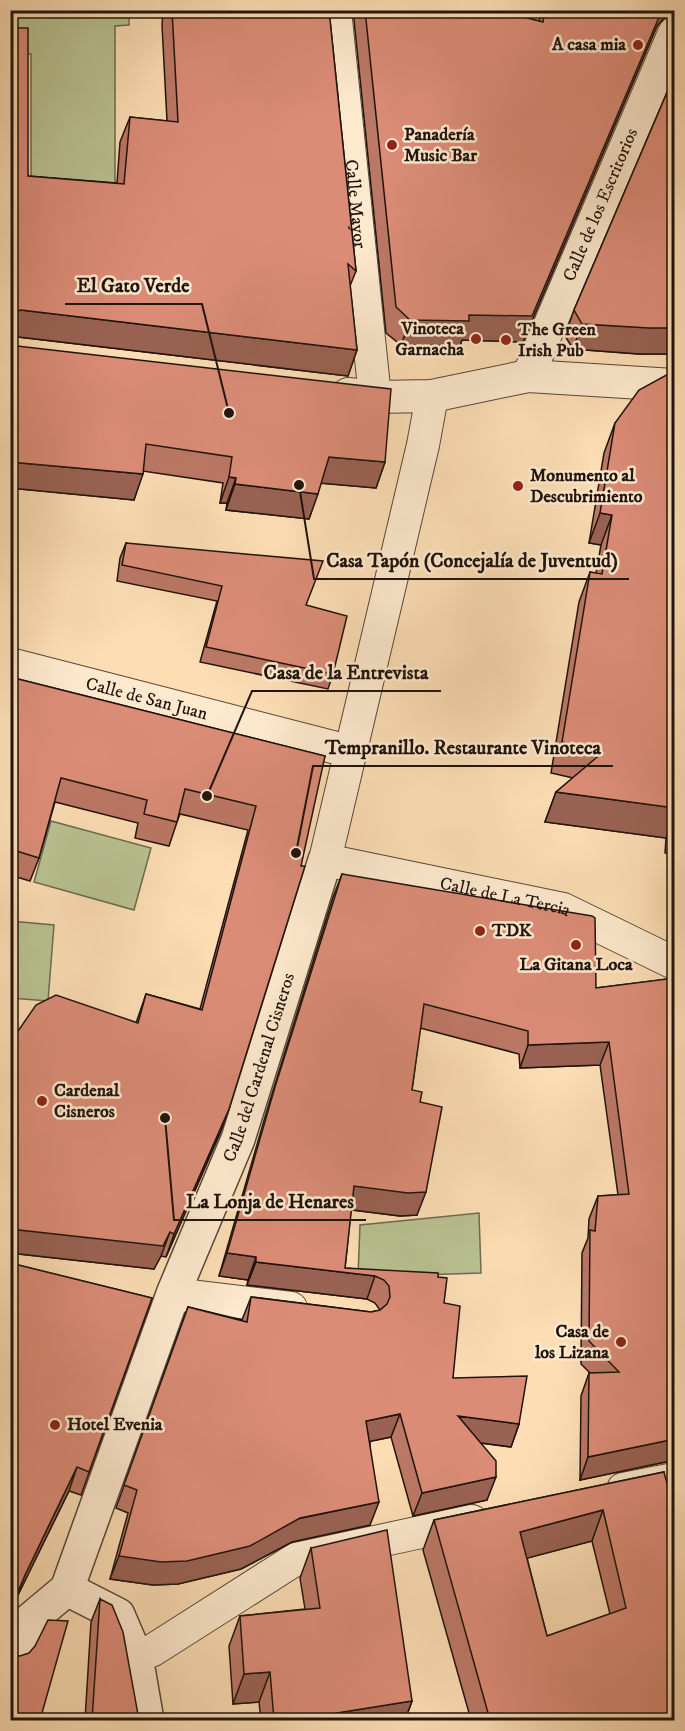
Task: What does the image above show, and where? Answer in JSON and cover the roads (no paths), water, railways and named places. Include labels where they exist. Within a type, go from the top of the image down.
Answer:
[{"type":"street","name":"Calle Mayor","points":[[335,10],[375,397]]},
{"type":"street","name":"Calle de los Escritorios","points":[[528,376],[675,33]]},
{"type":"street","points":[[314,390],[375,397],[432,396],[528,376],[675,385]]},
{"type":"street","points":[[325,860],[423,445],[432,396]]},
{"type":"street","name":"Calle de San Juan","points":[[10,664],[352,752]]},
{"type":"street","name":"Calle de La Tercia","points":[[325,860],[563,909],[675,963]]},
{"type":"street","name":"Calle del Cardenal Cisneros","points":[[67,1589],[173,1294],[238,1139],[325,860]]},
{"type":"street","points":[[173,1294],[318,1311]]},
{"type":"street","points":[[594,1495],[675,1479]]},
{"type":"street","points":[[136,1657],[153,1650],[296,1559],[502,1515]]},
{"type":"street","points":[[10,1661],[30,1620],[67,1589],[118,1615],[136,1657],[147,1720]]},
{"type":"place","name":"A casa mia","points":[[638,45]]},
{"type":"place","name":"Panadería Music Bar","points":[[392,145]]},
{"type":"place","name":"Vinoteca Garnacha","points":[[476,339]]},
{"type":"place","name":"The Green Irish Pub","points":[[506,340]]},
{"type":"place","name":"El Gato Verde","points":[[229,413]]},
{"type":"place","name":"Casa Tapón (Concejalía de Juventud)","points":[[299,485]]},
{"type":"place","name":"Monumento al Descubrimiento","points":[[518,486]]},
{"type":"place","name":"Casa de la Entrevista","points":[[207,796]]},
{"type":"place","name":"Tempranillo. Restaurante Vinoteca","points":[[296,853]]},
{"type":"place","name":"TDK","points":[[480,931]]},
{"type":"place","name":"La Gitana Loca","points":[[576,945]]},
{"type":"place","name":"Cardenal Cisneros","points":[[42,1101]]},
{"type":"place","name":"La Lonja de Henares","points":[[165,1118]]},
{"type":"place","name":"Casa de los Lizana","points":[[621,1342]]},
{"type":"place","name":"Hotel Evenia","points":[[55,1425]]}]
